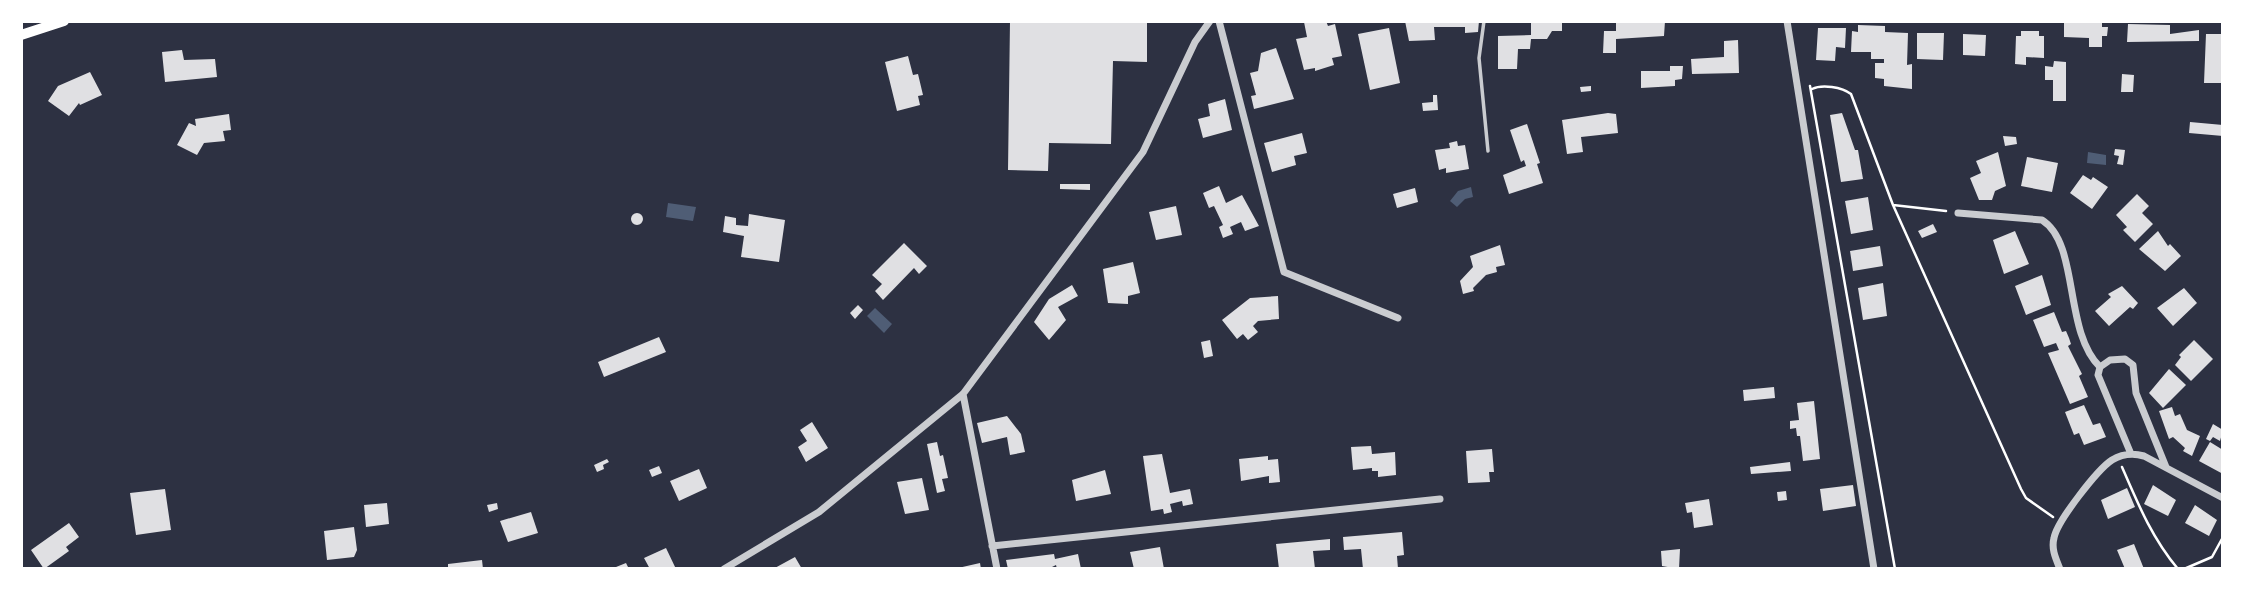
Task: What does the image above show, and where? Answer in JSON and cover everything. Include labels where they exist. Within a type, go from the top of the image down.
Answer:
[{"type":"main road","points":[[21,36],[64,21]]},
{"type":"street","points":[[724,569],[819,512],[963,394],[1143,152],[1195,42],[1209,21]]},
{"type":"street","points":[[1219,21],[1284,272],[1398,318]]},
{"type":"street","points":[[1787,21],[1874,569]]},
{"type":"street","points":[[1958,213],[2042,220],[2049,225],[2066,259],[2073,313],[2093,361],[2100,367]]},
{"type":"street","points":[[2131,454],[2098,375],[2100,367],[2110,360],[2125,359],[2133,365],[2136,393],[2166,468]]},
{"type":"street","points":[[963,394],[997,569]]},
{"type":"street","points":[[2060,569],[2053,547],[2061,523],[2104,467],[2118,457],[2131,454],[2144,456],[2223,498]]},
{"type":"street","points":[[992,546],[1440,499]]},
{"type":"lane","points":[[1484,21],[1479,58],[1488,152]]},
{"type":"path","points":[[1807,81],[1812,89],[1895,569]]},
{"type":"path","points":[[1812,89],[1817,86],[1845,90],[1851,94],[1894,205],[2026,498],[2061,523]]},
{"type":"path","points":[[1894,205],[1958,213]]},
{"type":"path","points":[[2118,457],[2143,517],[2162,549],[2178,569]]},
{"type":"path","points":[[2184,569],[2212,557],[2223,537]]},
{"type":"water","points":[[2088,152],[2106,155],[2106,165],[2087,163]]},
{"type":"water","points":[[1471,187],[1473,197],[1465,199],[1457,207],[1450,201],[1458,191]]},
{"type":"water","points":[[668,203],[696,207],[693,221],[666,217]]},
{"type":"water","points":[[875,308],[892,324],[884,333],[867,316]]},
{"type":"building","points":[[1010,21],[1147,21],[1147,62],[1113,61],[1111,144],[1049,143],[1048,171],[1008,170]]},
{"type":"building","points":[[1326,21],[1328,26],[1335,24],[1342,56],[1332,58],[1334,65],[1315,71],[1315,68],[1304,70],[1296,39],[1307,37],[1304,22]]},
{"type":"building","points":[[1405,21],[1479,21],[1478,32],[1465,33],[1465,27],[1434,27],[1435,40],[1409,41]]},
{"type":"building","points":[[1531,21],[1562,21],[1562,31],[1552,31],[1547,39],[1531,39],[1530,49],[1518,49],[1517,69],[1498,69],[1498,36],[1531,35]]},
{"type":"building","points":[[1616,21],[1665,21],[1664,36],[1616,39],[1616,53],[1603,53],[1604,31],[1616,31]]},
{"type":"building","points":[[2064,22],[2102,23],[2102,27],[2108,27],[2107,36],[2102,36],[2102,47],[2089,47],[2089,38],[2064,37]]},
{"type":"building","points":[[2128,24],[2170,25],[2170,34],[2199,30],[2199,41],[2127,42]]},
{"type":"building","points":[[1858,25],[1885,26],[1885,32],[1908,33],[1907,65],[1912,64],[1912,89],[1884,86],[1884,79],[1875,78],[1875,63],[1884,63],[1884,59],[1871,59],[1871,52],[1851,52],[1852,31],[1858,32]]},
{"type":"building","points":[[1389,28],[1400,83],[1370,90],[1358,34]]},
{"type":"building","points":[[1818,28],[1846,28],[1845,48],[1836,47],[1835,61],[1816,60]]},
{"type":"building","points":[[2021,31],[2039,31],[2039,36],[2044,36],[2044,58],[2026,57],[2026,65],[2015,64],[2016,36],[2021,36]]},
{"type":"building","points":[[1917,33],[1944,33],[1943,60],[1917,59]]},
{"type":"building","points":[[1963,34],[1986,35],[1985,56],[1963,55]]},
{"type":"building","points":[[2206,34],[2223,34],[2223,83],[2204,83]]},
{"type":"building","points":[[1738,40],[1739,73],[1692,74],[1691,59],[1724,57],[1724,41]]},
{"type":"building","points":[[1276,48],[1294,99],[1254,109],[1251,96],[1256,95],[1250,73],[1258,71],[1261,53]]},
{"type":"building","points":[[182,50],[184,60],[215,59],[217,77],[165,82],[162,52]]},
{"type":"building","points":[[908,56],[913,75],[918,74],[923,95],[918,96],[920,105],[897,111],[885,62]]},
{"type":"building","points":[[2054,61],[2066,62],[2066,101],[2053,101],[2053,80],[2045,80],[2045,66],[2053,67]]},
{"type":"building","points":[[1670,66],[1683,66],[1682,79],[1675,80],[1675,86],[1641,88],[1641,71],[1670,71]]},
{"type":"building","points":[[90,72],[102,95],[80,105],[79,103],[69,116],[48,101],[58,86]]},
{"type":"building","points":[[2122,74],[2134,75],[2133,92],[2121,92]]},
{"type":"building","points":[[1591,86],[1591,91],[1581,92],[1580,87]]},
{"type":"building","points":[[1433,95],[1437,95],[1438,110],[1423,111],[1422,103],[1433,102]]},
{"type":"building","points":[[1225,99],[1232,130],[1203,138],[1198,119],[1210,116],[1208,104]]},
{"type":"building","points":[[1842,113],[1855,150],[1858,150],[1863,179],[1841,182],[1830,115]]},
{"type":"building","points":[[229,114],[231,130],[223,131],[225,141],[204,143],[197,155],[177,145],[189,123],[196,126],[195,119]]},
{"type":"building","points":[[1616,114],[1618,133],[1581,137],[1583,152],[1567,154],[1562,120]]},
{"type":"building","points":[[2190,122],[2223,125],[2223,136],[2189,133]]},
{"type":"building","points":[[1527,124],[1540,163],[1537,164],[1543,183],[1509,194],[1503,175],[1526,166],[1524,160],[1521,162],[1510,130]]},
{"type":"building","points":[[1302,133],[1307,153],[1294,156],[1296,165],[1272,172],[1264,143]]},
{"type":"building","points":[[2003,136],[2016,137],[2017,144],[2005,146]]},
{"type":"building","points":[[1457,141],[1458,146],[1465,145],[1469,169],[1446,173],[1446,168],[1439,170],[1435,150],[1450,148],[1449,143]]},
{"type":"building","points":[[2115,149],[2125,150],[2123,165],[2117,164],[2119,156],[2114,155]]},
{"type":"building","points":[[1998,152],[2006,186],[1995,191],[1992,200],[1979,200],[1970,178],[1981,173],[1976,161]]},
{"type":"building","points":[[2027,157],[2058,163],[2052,192],[2021,186]]},
{"type":"building","points":[[2083,175],[2091,180],[2093,177],[2108,187],[2092,209],[2070,193]]},
{"type":"building","points":[[1060,184],[1090,184],[1090,190],[1060,189]]},
{"type":"building","points":[[1219,186],[1226,203],[1242,195],[1259,226],[1245,231],[1241,222],[1230,227],[1233,234],[1223,238],[1219,227],[1223,225],[1214,206],[1209,208],[1203,193]]},
{"type":"building","points":[[1415,188],[1418,202],[1397,208],[1393,194]]},
{"type":"building","points":[[2137,194],[2149,206],[2142,213],[2153,224],[2135,242],[2123,230],[2127,227],[2116,215]]},
{"type":"building","points":[[1868,197],[1873,230],[1851,234],[1845,201]]},
{"type":"building","points":[[1176,206],[1182,235],[1156,240],[1149,212]]},
{"type":"building","points":[[637,213],[643,219],[637,225],[631,219]]},
{"type":"building","points":[[749,214],[785,220],[779,262],[741,257],[744,236],[723,232],[725,216],[736,218],[736,225],[748,226]]},
{"type":"building","points":[[1933,224],[1937,232],[1922,238],[1918,231]]},
{"type":"building","points":[[2015,231],[2029,264],[2004,274],[1993,240]]},
{"type":"building","points":[[2158,231],[2168,246],[2170,244],[2181,256],[2165,271],[2139,249]]},
{"type":"building","points":[[904,243],[927,266],[919,274],[914,268],[883,300],[875,291],[882,284],[872,275]]},
{"type":"building","points":[[1500,245],[1505,265],[1496,267],[1497,272],[1486,275],[1473,288],[1474,291],[1463,294],[1460,281],[1473,267],[1470,256]]},
{"type":"building","points":[[1880,246],[1883,266],[1853,271],[1850,251]]},
{"type":"building","points":[[1133,262],[1140,293],[1128,296],[1128,304],[1108,303],[1103,269]]},
{"type":"building","points":[[2042,275],[2051,305],[2026,315],[2015,286]]},
{"type":"building","points":[[1883,283],[1887,316],[1863,320],[1858,288]]},
{"type":"building","points":[[1072,285],[1078,296],[1058,307],[1066,320],[1049,340],[1034,322],[1049,299]]},
{"type":"building","points":[[2122,286],[2138,303],[2109,326],[2095,311],[2111,297],[2108,294]]},
{"type":"building","points":[[2184,288],[2197,303],[2173,326],[2157,308]]},
{"type":"building","points":[[1278,296],[1279,319],[1258,321],[1253,326],[1258,332],[1248,340],[1243,334],[1237,339],[1222,320],[1250,298]]},
{"type":"building","points":[[858,305],[863,310],[855,319],[850,313]]},
{"type":"building","points":[[2054,312],[2062,332],[2066,331],[2069,338],[2071,344],[2068,346],[2082,374],[2079,376],[2088,397],[2070,404],[2048,353],[2059,350],[2056,343],[2044,347],[2033,320]]},
{"type":"building","points":[[659,337],[666,352],[604,377],[598,362]]},
{"type":"building","points":[[1210,340],[1213,356],[1204,358],[1201,342]]},
{"type":"building","points":[[2194,340],[2213,359],[2191,381],[2175,365],[2181,357],[2179,355]]},
{"type":"building","points":[[2169,369],[2186,385],[2163,408],[2149,393]]},
{"type":"building","points":[[1774,387],[1775,398],[1744,401],[1743,390]]},
{"type":"building","points":[[1814,401],[1820,459],[1803,461],[1800,436],[1797,436],[1796,428],[1790,429],[1790,421],[1799,420],[1797,403]]},
{"type":"building","points":[[2084,405],[2093,425],[2100,423],[2106,437],[2084,445],[2079,433],[2074,435],[2065,412]]},
{"type":"building","points":[[2172,407],[2175,416],[2180,414],[2187,430],[2200,436],[2192,456],[2183,451],[2185,448],[2173,437],[2169,439],[2159,411]]},
{"type":"building","points":[[1007,416],[1021,434],[1025,452],[1010,455],[1007,437],[982,443],[977,423]]},
{"type":"building","points":[[812,422],[828,448],[806,462],[798,447],[807,441],[800,430]]},
{"type":"building","points":[[2213,424],[2223,430],[2220,441],[2213,437],[2210,441],[2206,439]]},
{"type":"building","points":[[937,442],[948,478],[942,479],[945,491],[937,493],[927,444]]},
{"type":"building","points":[[2210,442],[2223,450],[2223,474],[2199,461]]},
{"type":"building","points":[[1371,446],[1372,454],[1395,452],[1396,475],[1378,477],[1378,471],[1372,471],[1372,468],[1353,470],[1351,447]]},
{"type":"building","points":[[1492,449],[1494,472],[1489,472],[1490,482],[1468,483],[1466,451]]},
{"type":"building","points":[[1162,454],[1170,493],[1190,489],[1193,504],[1183,506],[1182,501],[1170,504],[1172,512],[1164,514],[1163,509],[1151,511],[1143,456]]},
{"type":"building","points":[[1268,456],[1268,460],[1278,459],[1280,482],[1269,483],[1269,476],[1241,481],[1239,459]]},
{"type":"building","points":[[607,459],[609,462],[603,465],[604,469],[597,472],[594,465]]},
{"type":"building","points":[[1790,462],[1791,471],[1751,474],[1750,467]]},
{"type":"building","points":[[659,466],[662,473],[652,477],[649,470]]},
{"type":"building","points":[[699,469],[707,488],[679,501],[670,481]]},
{"type":"building","points":[[1105,470],[1111,494],[1076,501],[1072,480]]},
{"type":"building","points":[[922,478],[929,510],[905,514],[897,482]]},
{"type":"building","points":[[1853,485],[1856,506],[1823,511],[1820,489]]},
{"type":"building","points":[[2153,485],[2176,500],[2168,516],[2144,504]]},
{"type":"building","points":[[2127,488],[2135,507],[2108,519],[2101,500]]},
{"type":"building","points":[[165,489],[171,530],[136,535],[130,493]]},
{"type":"building","points":[[1786,491],[1787,500],[1778,501],[1777,492]]},
{"type":"building","points":[[1709,499],[1713,525],[1694,528],[1692,512],[1687,513],[1685,503]]},
{"type":"building","points":[[387,503],[389,524],[366,527],[364,505]]},
{"type":"building","points":[[497,503],[498,509],[489,512],[487,505]]},
{"type":"building","points":[[2195,505],[2217,520],[2209,536],[2185,523]]},
{"type":"building","points":[[531,512],[538,533],[508,542],[500,521]]},
{"type":"building","points":[[69,523],[79,537],[66,547],[69,551],[44,569],[31,550]]},
{"type":"building","points":[[354,527],[357,550],[354,557],[327,560],[324,531]]},
{"type":"building","points":[[1402,532],[1404,555],[1397,556],[1398,569],[1363,569],[1361,549],[1344,550],[1343,537]]},
{"type":"building","points":[[1330,539],[1330,550],[1313,551],[1315,569],[1279,569],[1276,544]]},
{"type":"building","points":[[2134,544],[2144,569],[2125,569],[2117,550]]},
{"type":"building","points":[[1160,547],[1164,569],[1134,569],[1130,552]]},
{"type":"building","points":[[666,548],[676,569],[650,569],[644,558]]},
{"type":"building","points":[[1680,549],[1679,569],[1662,566],[1661,551]]},
{"type":"building","points":[[1054,554],[1055,559],[1078,554],[1081,569],[1057,569],[1056,565],[1048,569],[1008,569],[1006,560]]},
{"type":"building","points":[[795,557],[802,569],[773,569]]},
{"type":"building","points":[[482,560],[483,569],[448,569],[448,564]]},
{"type":"building","points":[[626,563],[629,569],[611,569]]},
{"type":"building","points":[[980,563],[981,569],[958,569],[958,568]]}]
